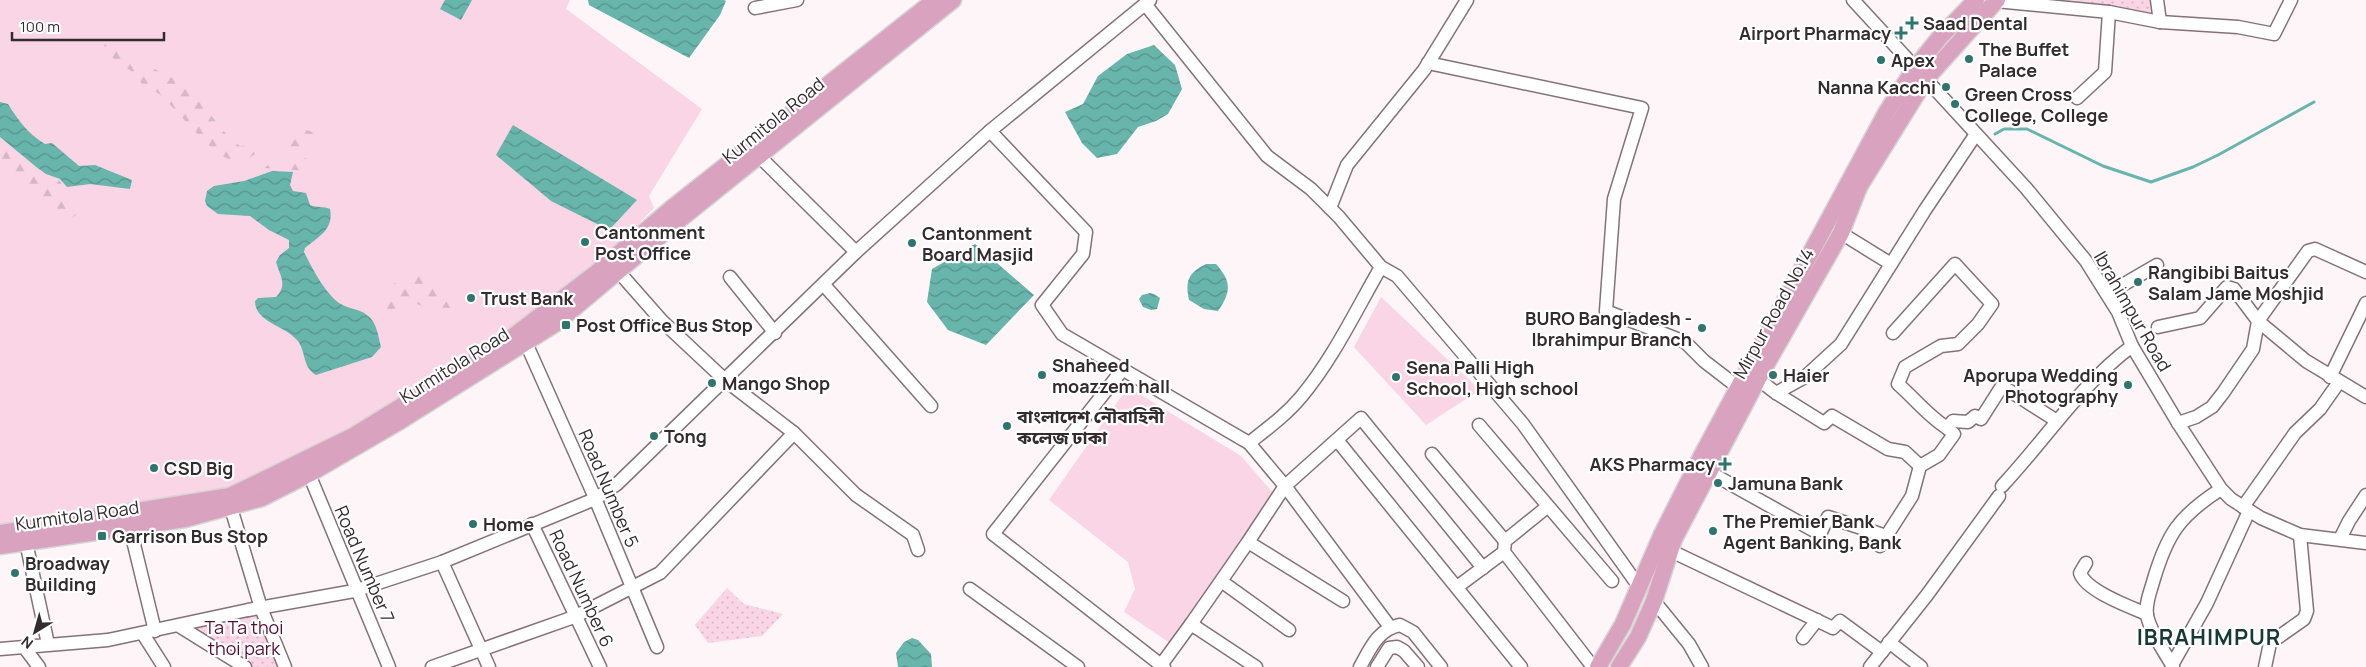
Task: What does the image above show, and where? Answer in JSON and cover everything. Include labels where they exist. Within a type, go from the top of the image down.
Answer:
[{"type":"main road","name":"Mirpur Road No.14","points":[[1619,667],[1638,637],[1654,601],[1674,539],[1758,379],[1841,233],[1859,187],[1920,73],[1940,37],[1976,0]]},
{"type":"main road","name":"Mirpur Road No.14","points":[[1598,667],[1623,624],[1662,534],[1886,113],[1920,73],[1996,0]]},
{"type":"main road","name":"Kurmitola Road","points":[[0,546],[185,519],[231,508],[262,498],[400,421],[526,344],[555,324],[942,2]]},
{"type":"main road","name":"Kurmitola Road","points":[[0,533],[230,496],[353,436],[507,340],[596,273],[672,208],[942,2]]},
{"type":"street","points":[[756,8],[797,0]]},
{"type":"street","points":[[1330,208],[1347,165],[1428,63],[1467,0]]},
{"type":"street","name":"Ibrahimpur Road","points":[[1853,0],[2062,230],[2086,261],[2118,312],[2132,346],[2178,423],[2221,489],[2246,509],[2300,535],[2366,543]]},
{"type":"street","points":[[1996,0],[2110,12],[2160,22],[2238,27],[2274,34],[2290,0]]},
{"type":"street","points":[[2156,0],[2160,22]]},
{"type":"street","points":[[0,649],[108,640],[357,590],[442,562],[595,499],[617,484],[856,252],[990,131],[1148,2],[1267,156],[1310,189],[1330,208],[1381,267],[1397,276],[1523,424],[1640,588]]},
{"type":"street","points":[[2077,98],[2105,72],[2110,12]]},
{"type":"street","points":[[1428,63],[1642,108],[1614,199],[1606,311],[1685,342],[1739,388]]},
{"type":"street","points":[[990,131],[1086,232],[1083,254],[1042,305],[1062,334],[1249,443],[1285,486],[1390,627]]},
{"type":"street","points":[[1776,393],[1805,377],[1842,344],[1891,264],[1976,134]]},
{"type":"street","points":[[759,156],[856,252]]},
{"type":"street","points":[[1841,233],[1891,264]]},
{"type":"street","points":[[2178,423],[2196,417],[2212,407],[2224,393],[2253,349],[2258,321],[2312,249],[2366,272]]},
{"type":"street","points":[[1709,472],[1820,534],[1828,518],[1883,541],[1912,496],[1920,466],[1940,455],[1954,434],[1927,413],[1898,384],[1905,367],[1941,346],[1958,344],[1978,324],[1992,304],[1955,264],[1893,332]]},
{"type":"street","points":[[2107,294],[2157,265]]},
{"type":"street","points":[[1249,443],[1284,416],[1302,396],[1330,354],[1381,267]]},
{"type":"street","points":[[618,271],[662,321],[725,380],[794,432],[856,495],[913,535],[918,550]]},
{"type":"street","points":[[730,277],[774,333]]},
{"type":"street","points":[[824,285],[931,406]]},
{"type":"street","points":[[2158,327],[2200,318],[2227,287],[2234,289],[2258,321],[2306,361],[2334,380],[2366,397]]},
{"type":"street","points":[[2221,489],[2199,503],[2180,520],[2166,543],[2147,601],[2147,614],[2157,642],[2173,666],[2207,603],[2246,509],[2295,434],[2320,409],[2366,302]]},
{"type":"street","name":"Road Number 5","points":[[526,344],[595,499],[657,647]]},
{"type":"street","points":[[1870,667],[1926,595],[2001,491],[2057,422],[2095,376],[2132,346]]},
{"type":"street","points":[[1123,369],[993,534],[1162,667],[1191,624],[1256,667]]},
{"type":"street","points":[[1758,379],[1776,393],[1824,423],[1832,416],[1888,449],[1905,452],[1920,466]]},
{"type":"street","points":[[1947,428],[1953,421],[1968,422],[1975,416],[1981,419],[2002,386],[2057,422]]},
{"type":"street","points":[[1343,600],[1248,542],[1285,486],[1361,418],[1483,568]]},
{"type":"street","points":[[1479,425],[1612,581]]},
{"type":"street","points":[[432,667],[574,617],[660,573],[794,432]]},
{"type":"street","points":[[1337,440],[1521,667]]},
{"type":"street","points":[[1432,454],[1505,546],[1593,667]]},
{"type":"street","name":"Road Number 7","points":[[308,474],[389,667]]},
{"type":"street","points":[[2340,539],[2348,521],[2366,494]]},
{"type":"street","points":[[1457,587],[1483,568],[1547,507]]},
{"type":"street","points":[[231,508],[261,608],[285,667]]},
{"type":"street","name":"Road Number 6","points":[[532,524],[574,617],[600,667]]},
{"type":"street","points":[[130,528],[149,632],[164,667]]},
{"type":"street","points":[[2265,667],[2270,643],[2304,619],[2307,611],[2300,535]]},
{"type":"street","points":[[26,542],[48,644]]},
{"type":"street","points":[[1256,667],[1191,624],[1221,581],[1286,627],[1221,581],[1248,542],[1264,552]]},
{"type":"street","points":[[1670,551],[1833,628],[1840,621],[1922,667]]},
{"type":"street","points":[[442,562],[489,667]]},
{"type":"street","points":[[2086,563],[2080,573],[2087,584],[2119,603],[2147,614]]},
{"type":"street","points":[[970,589],[1078,667]]},
{"type":"street","points":[[1654,601],[1689,644],[1702,667]]},
{"type":"street","points":[[1803,638],[1817,620]]},
{"type":"street","points":[[1360,667],[1377,638],[1390,627],[1400,625],[1413,632],[1441,667]]},
{"type":"street","points":[[179,626],[245,667]]},
{"type":"street","points":[[24,647],[38,667]]},
{"type":"street","points":[[1377,667],[1389,648],[1397,647],[1404,651],[1418,667]]},
{"type":"green space","points":[[0,0],[570,0],[566,9],[702,109],[649,196],[654,208],[588,275],[405,398],[242,486],[0,529]]},
{"type":"green space","points":[[2022,0],[2150,0],[2151,14],[2087,4]]},
{"type":"green space","points":[[105,44],[186,85],[198,94],[200,102],[227,135],[240,146],[252,145],[255,154],[241,164],[224,157],[206,143],[161,95],[141,83],[138,76],[102,50]]},
{"type":"green space","points":[[304,129],[315,133],[320,142],[317,146],[304,152],[282,153]]},
{"type":"green space","points":[[0,139],[45,176],[59,180],[73,200],[77,214],[69,221],[58,218],[39,205],[9,171],[0,164]]},
{"type":"green space","points":[[305,158],[314,163],[310,171],[264,168],[274,161]]},
{"type":"green space","points":[[414,273],[419,273],[437,289],[451,298],[453,308],[424,307],[406,299],[397,308],[378,310],[381,297],[385,292],[395,283]]},
{"type":"green space","points":[[1381,297],[1480,390],[1426,425],[1354,347]]},
{"type":"green space","points":[[1128,387],[1241,456],[1274,494],[1173,645],[1124,612],[1135,589],[1128,562],[1049,500]]},
{"type":"green space","points":[[727,588],[744,604],[783,614],[762,636],[708,643],[695,625]]},
{"type":"green space","name":"Ta Ta thoi thoi park","points":[[258,611],[282,667],[249,667],[186,627]]},
{"type":"water","points":[[445,0],[472,0],[461,20],[440,9]]},
{"type":"water","points":[[588,0],[726,1],[720,15],[689,58],[589,5]]},
{"type":"water","points":[[1154,45],[1175,65],[1182,89],[1168,114],[1156,121],[1138,127],[1117,154],[1097,158],[1082,143],[1065,112],[1083,104],[1098,76],[1127,54]]},
{"type":"water","points":[[0,102],[8,104],[33,136],[45,144],[52,143],[79,166],[95,165],[132,180],[130,189],[90,184],[67,187],[60,179],[46,174],[0,137]]},
{"type":"water","points":[[513,125],[637,200],[609,230],[551,201],[496,155]]},
{"type":"water","points":[[272,171],[293,172],[290,185],[293,191],[306,193],[310,205],[330,209],[331,216],[327,228],[305,248],[304,252],[319,280],[334,299],[343,306],[368,316],[375,324],[381,347],[372,357],[316,375],[308,367],[302,348],[296,339],[265,319],[256,308],[255,301],[258,298],[276,297],[280,293],[282,280],[276,262],[280,255],[289,248],[289,240],[269,230],[250,216],[218,214],[207,206],[205,201],[207,191],[214,186],[244,181]]},
{"type":"water","points":[[975,244],[1034,295],[986,345],[948,330],[927,302],[932,269]]},
{"type":"water","points":[[1206,264],[1216,264],[1227,282],[1227,293],[1218,311],[1204,309],[1189,300],[1187,288],[1189,278],[1195,271]]},
{"type":"water","points":[[1150,293],[1160,298],[1157,309],[1151,310],[1143,307],[1139,299],[1142,295]]},
{"type":"water","points":[[912,638],[918,640],[931,654],[932,667],[898,667],[896,653],[904,642]]},
{"type":"waterway","points":[[1995,134],[2004,129],[2027,129],[2103,166],[2151,182],[2193,167],[2218,155],[2314,102]]},
{"type":"place","name":"Saad Dental","points":[[1912,23]]},
{"type":"place","name":"Airport Pharmacy","points":[[1901,33]]},
{"type":"place","name":"The Buffet Palace","points":[[1969,59]]},
{"type":"place","name":"Apex","points":[[1881,60]]},
{"type":"place","name":"Nanna Kacchi","points":[[1946,87]]},
{"type":"place","name":"Green Cross College, College","points":[[1955,104]]},
{"type":"place","name":"Cantonment Post Office","points":[[585,242]]},
{"type":"place","name":"Cantonment Board Masjid","points":[[912,243]]},
{"type":"place","name":"Rangibibi Baitus Salam Jame Moshjid","points":[[2138,282]]},
{"type":"place","name":"Trust Bank","points":[[471,298]]},
{"type":"place","name":"Post Office Bus Stop","points":[[566,325]]},
{"type":"place","name":"BURO Bangladesh - Ibrahimpur Branch","points":[[1702,328]]},
{"type":"place","name":"Shaheed moazzem hall","points":[[1042,375]]},
{"type":"place","name":"Haier","points":[[1773,375]]},
{"type":"place","name":"Sena Palli High School, High school","points":[[1396,377]]},
{"type":"place","name":"Mango Shop","points":[[712,383]]},
{"type":"place","name":"Aporupa Wedding Photography","points":[[2128,385]]},
{"type":"place","name":"বাংলাদেশ নৌবাহিনী কলেজ ঢাকা","points":[[1007,426]]},
{"type":"place","name":"Tong","points":[[654,436]]},
{"type":"place","name":"AKS Pharmacy","points":[[1725,464]]},
{"type":"place","name":"CSD Big","points":[[154,468]]},
{"type":"place","name":"Jamuna Bank","points":[[1718,483]]},
{"type":"place","name":"Home","points":[[473,524]]},
{"type":"place","name":"The Premier Bank Agent Banking, Bank","points":[[1713,531]]},
{"type":"place","name":"Garrison Bus Stop","points":[[102,536]]},
{"type":"place","name":"Broadway Building","points":[[15,573]]},
{"type":"district","name":"IBRAHIMPUR","points":[[2209,637]]}]
